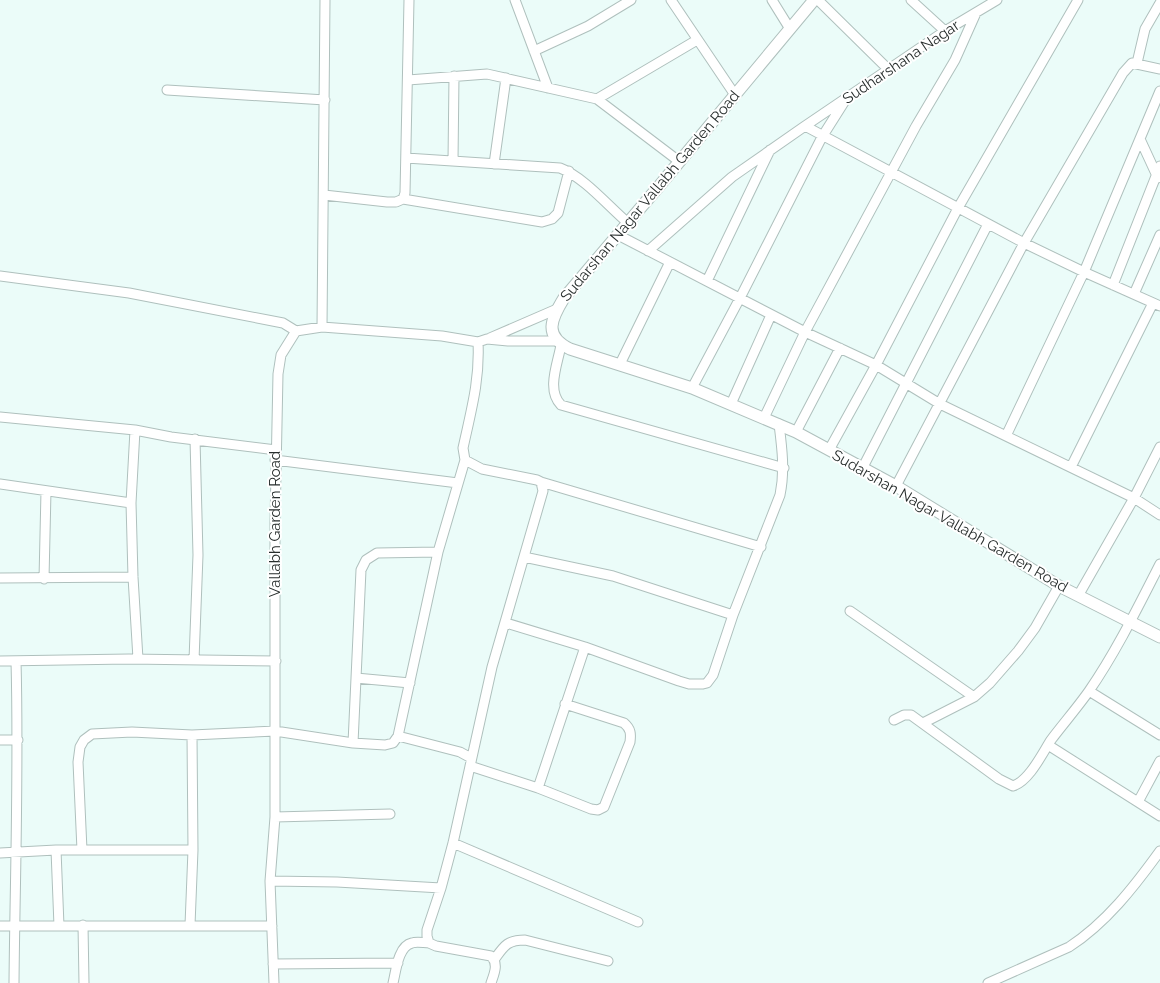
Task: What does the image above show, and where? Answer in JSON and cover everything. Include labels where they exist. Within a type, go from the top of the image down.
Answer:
[{"type":"street","points":[[322,327],[325,0]]},
{"type":"street","points":[[403,199],[406,193],[409,0]]},
{"type":"street","points":[[515,0],[548,88]]},
{"type":"street","points":[[534,51],[588,26],[631,0]]},
{"type":"street","points":[[671,0],[735,95]]},
{"type":"street","points":[[772,0],[790,29]]},
{"type":"street","name":"Sudarshan Nagar Vallabh Garden Road","points":[[814,0],[564,298],[552,320],[552,330],[559,343],[692,388],[796,432],[896,486],[1059,586],[1160,638]]},
{"type":"street","points":[[818,0],[889,70]]},
{"type":"street","points":[[829,450],[958,208],[1078,0]]},
{"type":"street","points":[[913,1],[945,31]]},
{"type":"street","name":"Sudharshana Nagar","points":[[648,251],[732,177],[991,1]]},
{"type":"street","points":[[1137,63],[1145,29],[1160,3]]},
{"type":"street","points":[[764,418],[805,332],[955,60],[976,13]]},
{"type":"street","points":[[597,99],[697,40]]},
{"type":"street","points":[[896,486],[1024,242],[1123,73],[1132,63],[1160,69]]},
{"type":"street","points":[[408,80],[487,74],[597,99],[680,162]]},
{"type":"street","points":[[453,161],[454,76]]},
{"type":"street","points":[[494,164],[506,78]]},
{"type":"street","points":[[167,90],[325,100]]},
{"type":"street","points":[[1006,436],[1084,272],[1160,91]]},
{"type":"street","points":[[692,388],[822,137],[846,99]]},
{"type":"street","points":[[805,126],[822,137],[988,224],[1084,272],[1156,304],[1071,467]]},
{"type":"street","points":[[1112,285],[1159,174],[1140,139]]},
{"type":"street","points":[[707,281],[770,150]]},
{"type":"street","points":[[406,158],[560,168],[568,171],[628,223]]},
{"type":"street","points":[[324,195],[387,202],[396,202],[403,199],[542,222],[552,219],[558,213],[568,171]]},
{"type":"street","points":[[863,468],[988,224]]},
{"type":"street","points":[[618,235],[771,315],[876,365],[940,404],[1134,498],[1160,515]]},
{"type":"street","points":[[1134,294],[1160,235]]},
{"type":"street","points":[[620,364],[670,262]]},
{"type":"street","points":[[0,276],[129,293],[283,323],[296,332],[322,327],[442,336],[478,342],[557,309]]},
{"type":"street","points":[[731,404],[771,315]]},
{"type":"street","name":"Vallabh Garden Road","points":[[274,983],[270,881],[275,817],[278,364],[296,332]]},
{"type":"street","points":[[487,339],[559,343],[553,393],[556,400],[561,404],[784,468]]},
{"type":"street","points":[[82,850],[78,762],[80,747],[84,740],[92,734],[132,732],[192,735],[275,731],[353,743],[385,745],[393,743],[398,736],[438,552],[465,460],[463,448],[478,378],[478,342]]},
{"type":"street","points":[[796,432],[840,348]]},
{"type":"street","points":[[0,417],[135,430],[276,450]]},
{"type":"street","points":[[506,623],[585,647],[689,684],[706,683],[714,675],[733,615],[780,495],[784,468],[779,424]]},
{"type":"street","points":[[135,430],[131,503],[132,577],[138,659]]},
{"type":"street","points":[[194,660],[198,555],[195,439]]},
{"type":"street","points":[[1078,596],[1134,498],[1160,447]]},
{"type":"street","points":[[276,460],[458,483]]},
{"type":"street","points":[[465,460],[482,469],[531,478],[761,547]]},
{"type":"street","points":[[429,942],[427,930],[442,888],[492,667],[543,491],[541,482]]},
{"type":"street","points":[[0,484],[131,503]]},
{"type":"street","points":[[44,579],[46,491]]},
{"type":"street","points":[[353,743],[361,570],[366,560],[377,553],[438,552]]},
{"type":"street","points":[[524,557],[613,576],[733,615]]},
{"type":"street","points":[[894,720],[907,714],[923,723],[999,779],[1013,786],[1019,784],[1089,691],[1130,622],[1160,564]]},
{"type":"street","points":[[0,578],[132,577]]},
{"type":"street","points":[[923,723],[974,697],[990,683],[1035,628],[1059,586]]},
{"type":"street","points":[[850,612],[974,697]]},
{"type":"street","points":[[538,788],[585,647]]},
{"type":"street","points":[[0,661],[138,659],[276,661]]},
{"type":"street","points":[[14,983],[18,740],[16,661]]},
{"type":"street","points":[[356,678],[410,682]]},
{"type":"street","points":[[1089,691],[1160,735]]},
{"type":"street","points":[[398,736],[460,752],[470,762],[591,809],[598,810],[604,807],[630,742],[631,734],[629,727],[624,723],[565,704]]},
{"type":"street","points":[[190,926],[193,850],[192,735]]},
{"type":"street","points":[[0,740],[18,740]]},
{"type":"street","points":[[1048,745],[1160,816]]},
{"type":"street","points":[[1138,802],[1160,761]]},
{"type":"street","points":[[275,817],[390,814]]},
{"type":"street","points":[[453,843],[638,922]]},
{"type":"street","points":[[0,853],[56,850],[193,850]]},
{"type":"street","points":[[56,850],[59,926]]},
{"type":"street","points":[[988,983],[1069,947],[1084,937],[1129,892],[1160,851]]},
{"type":"street","points":[[270,881],[337,882],[442,888]]},
{"type":"street","points":[[0,926],[272,926]]},
{"type":"street","points":[[84,926],[84,983]]},
{"type":"street","points":[[491,983],[495,969],[494,960],[504,946],[513,940],[526,940],[608,961]]},
{"type":"street","points":[[393,983],[398,963],[405,947],[412,942],[429,942],[436,946],[485,954],[494,960]]},
{"type":"street","points":[[273,964],[398,963]]}]
